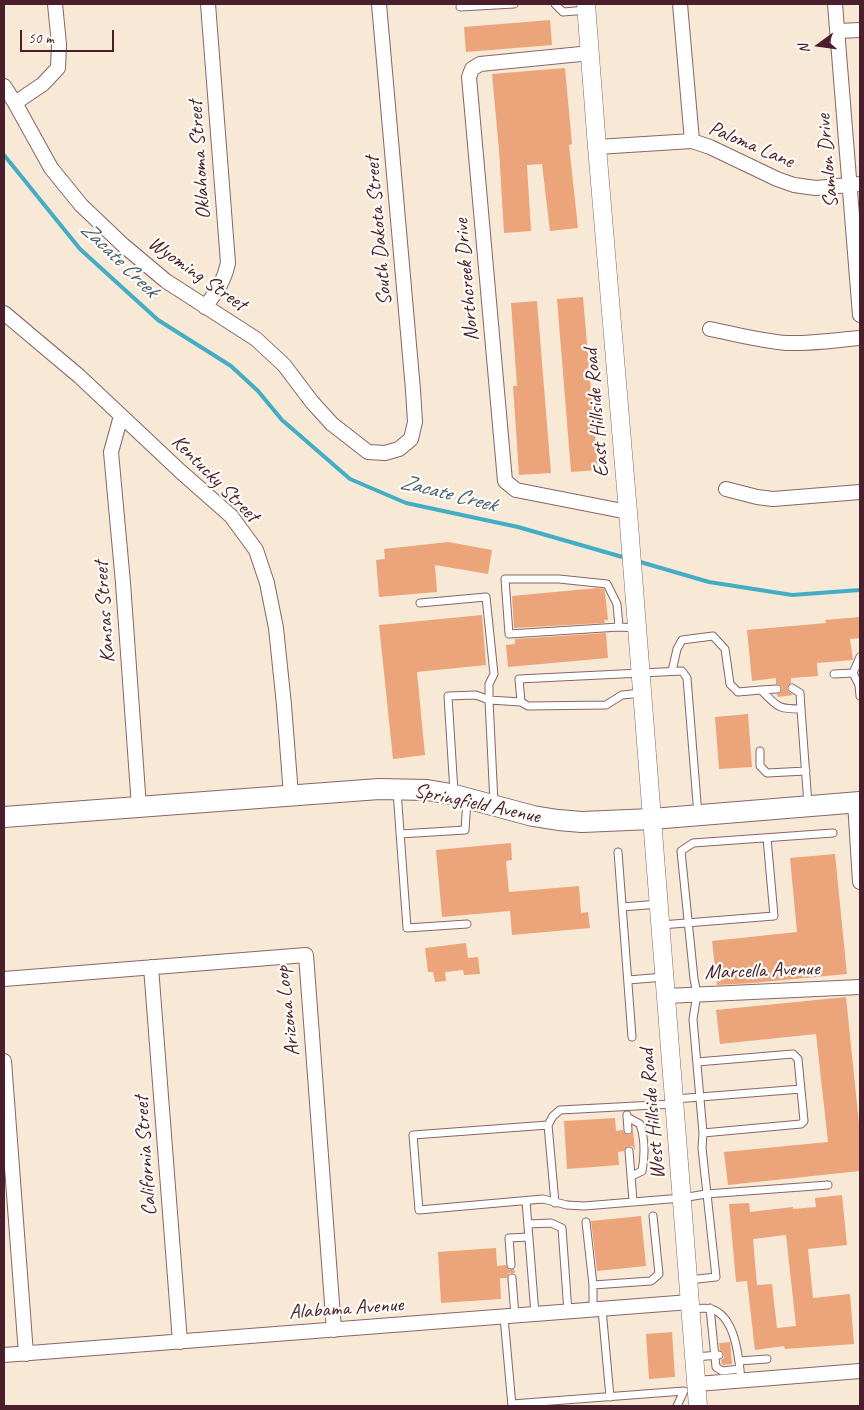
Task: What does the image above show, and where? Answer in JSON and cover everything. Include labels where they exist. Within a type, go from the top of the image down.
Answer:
[{"type":"main road","name":"Springfield Avenue","points":[[4,817],[397,788],[427,790],[533,816],[582,822],[652,819],[858,802]]},
{"type":"street","points":[[15,103],[43,84],[58,68],[59,44],[54,4]]},
{"type":"street","name":"Oklahoma Street","points":[[204,307],[226,276],[228,263],[208,4]]},
{"type":"street","name":"South Dakota Street","points":[[379,4],[414,390],[415,422],[411,439],[399,450]]},
{"type":"street","points":[[680,4],[692,141]]},
{"type":"street","name":"Samlon Drive","points":[[835,4],[855,184],[860,315]]},
{"type":"street","name":"East Hillside Road","points":[[587,7],[628,512],[633,589],[628,627],[640,673],[652,819]]},
{"type":"street","points":[[838,31],[860,30]]},
{"type":"street","name":"Northcreek Drive","points":[[590,53],[480,64],[472,69],[469,77],[505,481],[516,490],[628,512]]},
{"type":"street","name":"Wyoming Street","points":[[4,86],[51,168],[81,205],[123,245],[166,281],[256,339],[284,365],[312,402],[332,424],[368,452],[385,454],[399,450]]},
{"type":"street","name":"Paloma Lane","points":[[597,147],[692,141],[710,147],[777,179],[794,185],[816,188],[855,184]]},
{"type":"street","name":"Kentucky Street","points":[[4,313],[79,376],[231,516],[256,550],[267,583],[276,628],[291,795]]},
{"type":"street","points":[[710,329],[763,340],[786,342],[860,338]]},
{"type":"street","name":"Kansas Street","points":[[121,416],[111,452],[123,583],[139,807]]},
{"type":"street","points":[[726,489],[757,498],[773,499],[860,492]]},
{"type":"street","points":[[858,802],[860,882]]},
{"type":"street","name":"West Hillside Road","points":[[652,819],[695,1357],[690,1387],[698,1406]]},
{"type":"street","name":"Arizona Loop","points":[[4,979],[306,955],[334,1330]]},
{"type":"street","name":"California Street","points":[[152,967],[180,1342]]},
{"type":"street","name":"Marcella Avenue","points":[[666,996],[860,987]]},
{"type":"street","points":[[4,1061],[26,1354]]},
{"type":"street","name":"Alabama Avenue","points":[[4,1355],[598,1309],[691,1306]]},
{"type":"street","points":[[690,1387],[740,1375],[860,1371]]},
{"type":"lane","points":[[460,7],[514,4]]},
{"type":"lane","points":[[555,4],[563,12],[587,7]]},
{"type":"lane","points":[[559,578],[607,584],[628,627],[510,634],[505,580],[559,578]]},
{"type":"lane","points":[[420,603],[486,597],[494,674],[489,684],[494,806]]},
{"type":"lane","points":[[672,671],[677,649],[682,640],[713,636],[725,649],[730,684],[738,692],[777,689]]},
{"type":"lane","points":[[853,673],[860,657]]},
{"type":"lane","points":[[521,702],[519,679],[682,671],[687,678],[698,815]]},
{"type":"lane","points":[[834,674],[853,673]]},
{"type":"lane","points":[[853,673],[860,685],[860,696]]},
{"type":"lane","points":[[792,688],[800,693],[808,806]]},
{"type":"lane","points":[[761,690],[774,704],[783,709],[801,709]]},
{"type":"lane","points":[[400,834],[464,830],[448,696],[476,695],[489,700],[521,702],[528,706],[606,704],[622,696],[642,693]]},
{"type":"lane","points":[[760,751],[760,766],[767,773],[806,771]]},
{"type":"lane","points":[[397,788],[407,928],[467,924]]},
{"type":"lane","points":[[688,1280],[716,1277],[702,1148],[703,1132],[693,1019],[697,994],[688,924],[682,851],[693,843],[833,833]]},
{"type":"lane","points":[[660,926],[774,916],[767,838]]},
{"type":"lane","points":[[618,852],[632,1037]]},
{"type":"lane","points":[[622,907],[659,904]]},
{"type":"lane","points":[[628,980],[664,977]]},
{"type":"lane","points":[[697,1062],[793,1054],[798,1059],[804,1121],[800,1124],[703,1132]]},
{"type":"lane","points":[[554,1203],[548,1125],[552,1116],[560,1110],[626,1107],[801,1089]]},
{"type":"lane","points":[[626,1107],[628,1130]]},
{"type":"lane","points":[[627,1117],[640,1124],[645,1157],[642,1171],[632,1176]]},
{"type":"lane","points":[[548,1125],[413,1135],[420,1210],[543,1199],[554,1203],[584,1206],[828,1185]]},
{"type":"lane","points":[[629,1151],[633,1201]]},
{"type":"lane","points":[[526,1201],[536,1314]]},
{"type":"lane","points":[[592,1285],[651,1281],[659,1274],[653,1216]]},
{"type":"lane","points":[[586,1222],[592,1285],[598,1309],[610,1397]]},
{"type":"lane","points":[[528,1224],[551,1223],[562,1228],[568,1312]]},
{"type":"lane","points":[[511,1265],[509,1238],[529,1237]]},
{"type":"lane","points":[[512,1278],[510,1316],[512,1405],[610,1397],[690,1387]]},
{"type":"lane","points":[[691,1306],[710,1308],[723,1315],[732,1332],[740,1375],[722,1371],[716,1367],[717,1355],[710,1308]]},
{"type":"lane","points":[[695,1357],[717,1355]]},
{"type":"lane","points":[[736,1356],[767,1359]]},
{"type":"lane","points":[[676,1406],[690,1387]]},
{"type":"building","points":[[550,20],[552,45],[466,52],[464,27]]},
{"type":"building","points":[[565,68],[572,144],[569,145],[578,228],[550,231],[542,164],[527,165],[531,231],[504,233],[492,74]]},
{"type":"building","points":[[583,297],[598,470],[571,472],[557,299]]},
{"type":"building","points":[[537,301],[551,473],[519,475],[513,386],[517,386],[511,303]]},
{"type":"building","points":[[448,542],[492,550],[488,574],[435,565],[437,592],[379,597],[376,560],[385,559],[384,549]]},
{"type":"building","points":[[604,589],[605,593],[608,620],[604,620],[605,623],[514,628],[512,596]]},
{"type":"building","points":[[482,615],[486,665],[417,672],[425,755],[393,759],[379,625]]},
{"type":"building","points":[[860,617],[860,638],[850,639],[853,660],[817,663],[818,676],[791,678],[791,683],[787,688],[793,695],[778,697],[777,694],[781,692],[782,688],[776,684],[776,678],[752,681],[747,630],[826,623],[825,620]]},
{"type":"building","points":[[606,633],[608,658],[508,667],[506,645],[515,644],[515,639]]},
{"type":"building","points":[[748,714],[752,767],[719,769],[715,717]]},
{"type":"building","points":[[511,843],[512,860],[506,861],[509,892],[579,886],[581,913],[588,912],[590,928],[512,935],[510,911],[442,917],[436,850]]},
{"type":"building","points":[[835,854],[847,974],[717,985],[712,941],[797,932],[790,858]]},
{"type":"building","points":[[466,943],[468,958],[478,957],[480,974],[464,975],[463,970],[445,972],[446,981],[435,982],[433,972],[428,972],[425,948]]},
{"type":"building","points":[[846,997],[860,1133],[860,1171],[728,1185],[724,1152],[828,1142],[816,1034],[720,1044],[716,1010]]},
{"type":"building","points":[[615,1118],[616,1131],[623,1130],[628,1135],[633,1130],[635,1150],[632,1146],[629,1146],[624,1151],[618,1152],[619,1165],[567,1169],[564,1121]]},
{"type":"building","points":[[842,1195],[847,1245],[808,1249],[813,1298],[850,1294],[854,1344],[785,1349],[784,1346],[755,1350],[747,1281],[736,1282],[729,1204],[749,1203],[750,1212],[793,1207],[793,1209],[816,1207],[815,1198]],"holes":[[[786,1235],[796,1326],[777,1328],[772,1284],[757,1285],[753,1239]]]},
{"type":"building","points":[[641,1216],[646,1266],[597,1271],[591,1221]]},
{"type":"building","points":[[496,1248],[497,1266],[506,1265],[509,1270],[514,1269],[515,1273],[509,1273],[507,1278],[500,1278],[501,1299],[441,1303],[438,1252]]},
{"type":"building","points":[[672,1332],[675,1377],[649,1379],[646,1334]]},
{"type":"building","points":[[730,1342],[732,1364],[722,1365],[721,1360],[724,1358],[724,1354],[720,1350],[719,1343]]},
{"type":"waterway","name":"Zacate Creek","points":[[4,155],[80,249],[158,320],[231,366],[258,391],[282,420],[350,479],[406,503],[518,527],[626,558]]},
{"type":"waterway","name":"Zacate Creek","points":[[637,561],[709,582],[792,595],[860,590]]}]
